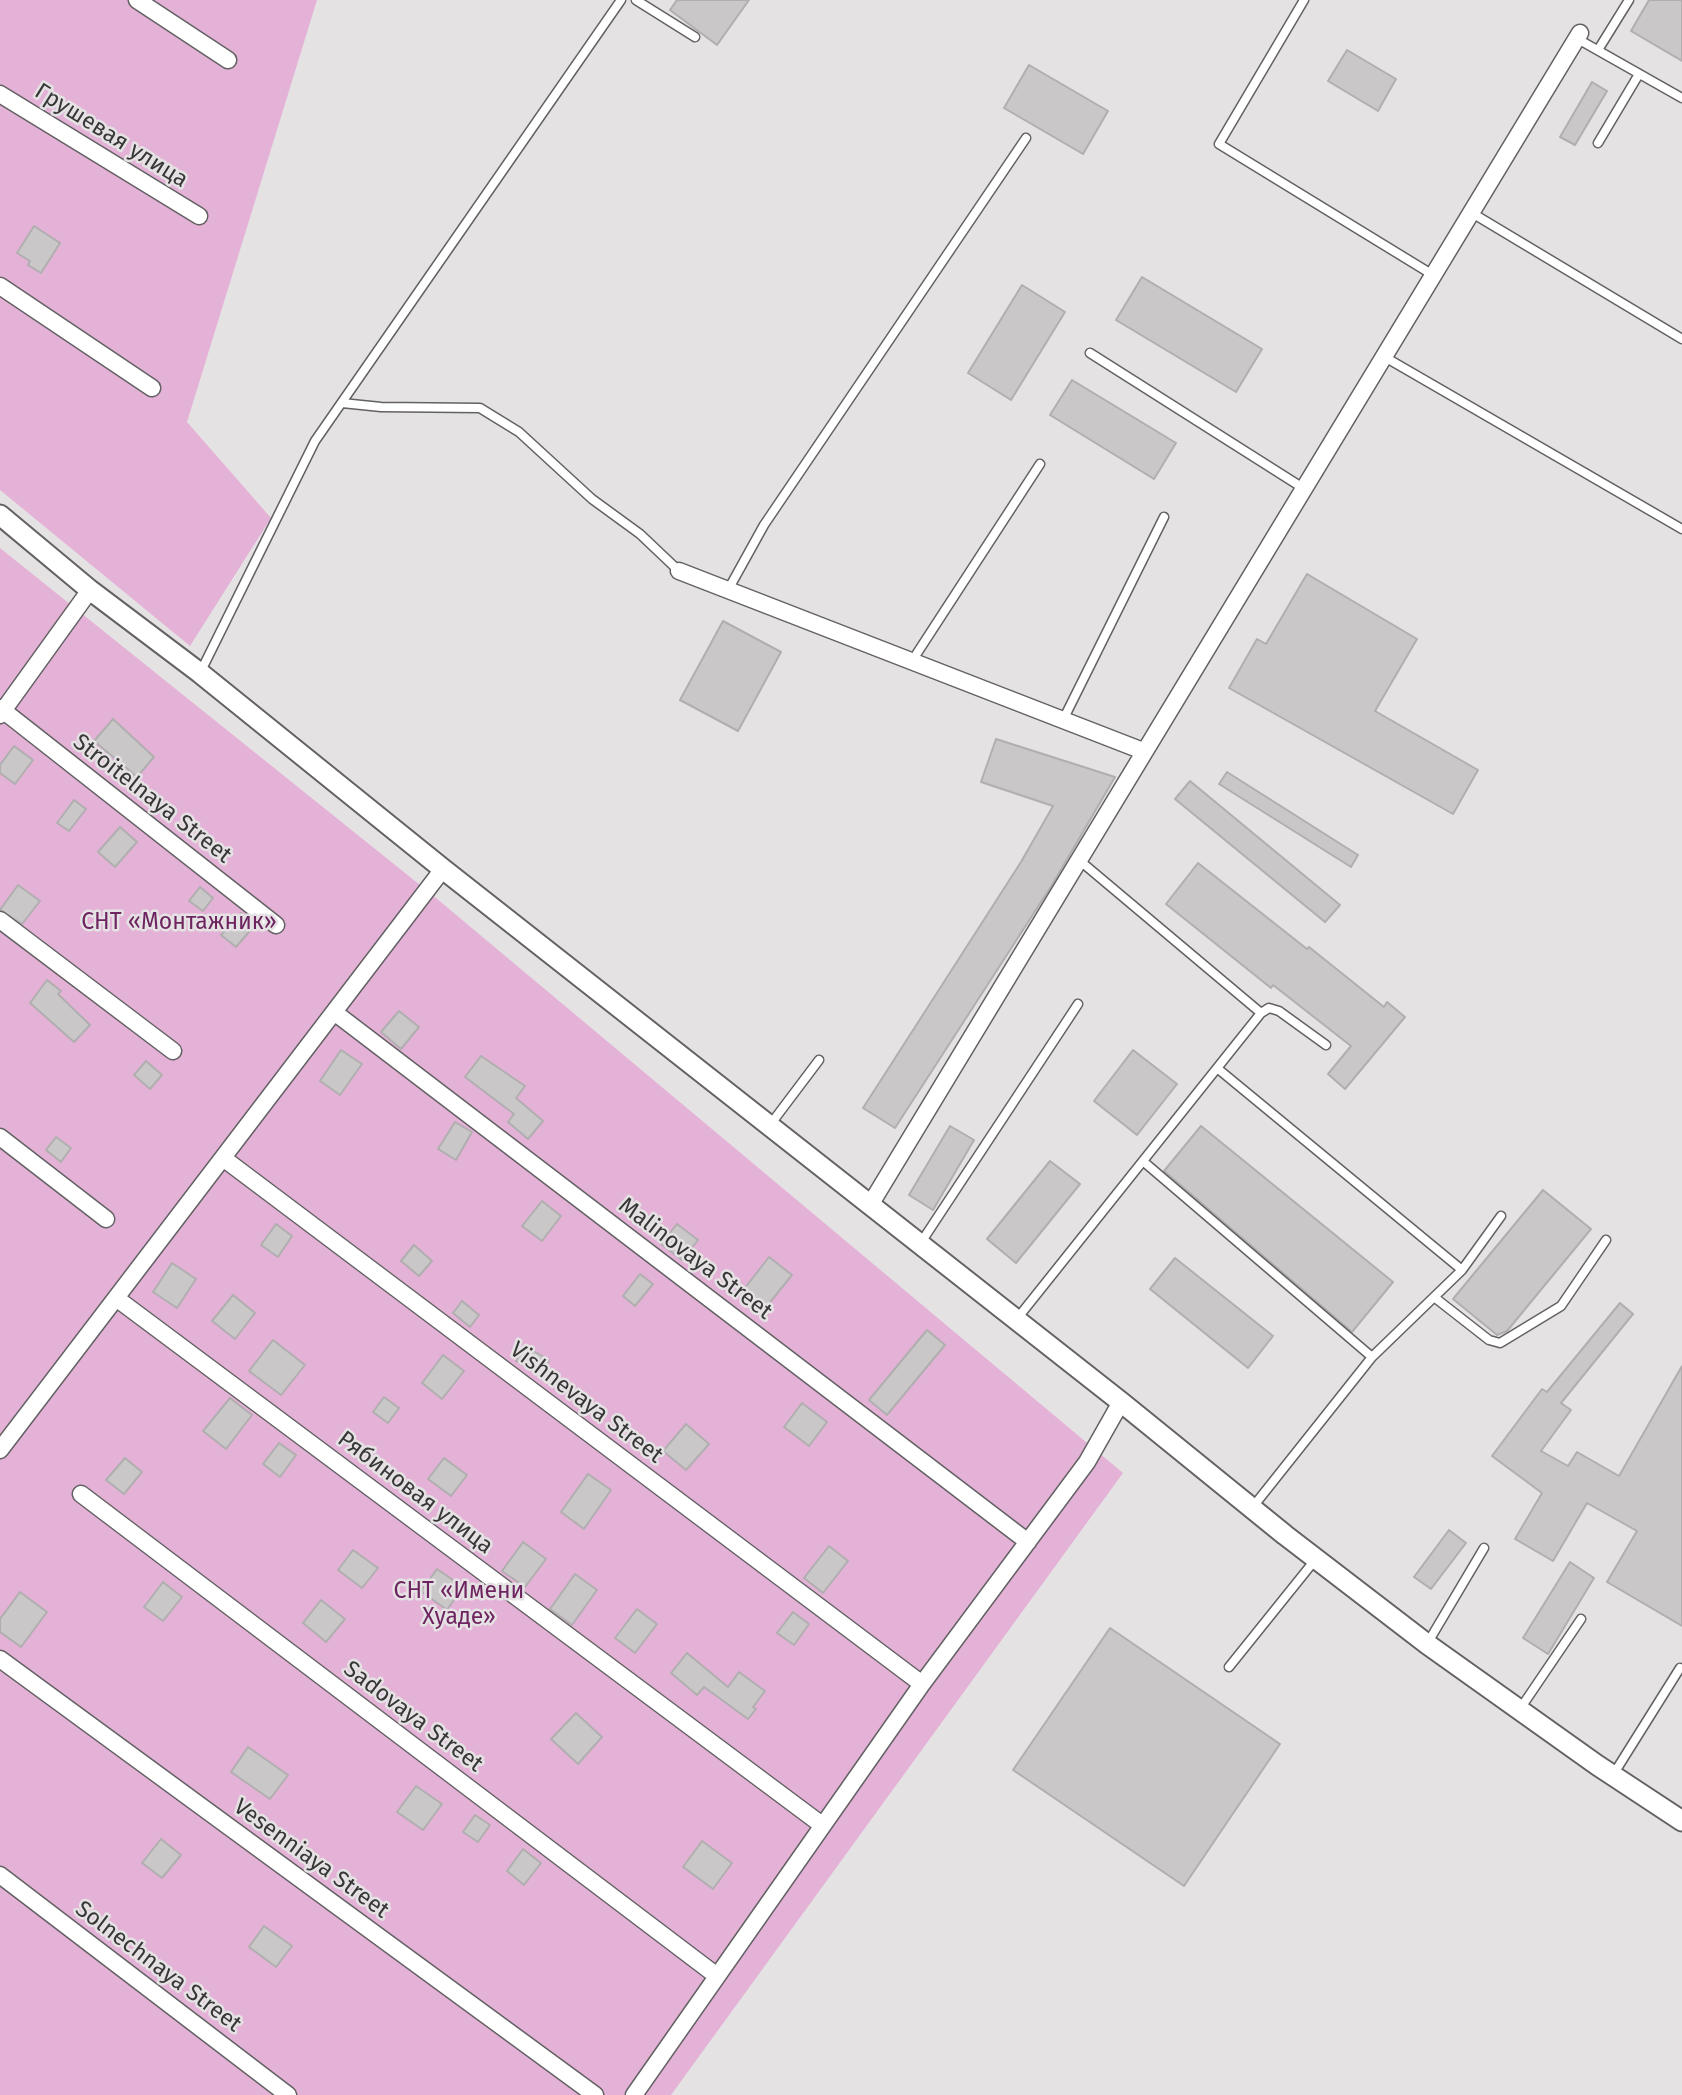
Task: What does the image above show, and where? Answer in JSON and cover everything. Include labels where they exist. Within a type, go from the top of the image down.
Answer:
[{"type":"street","points":[[136,0],[228,60]]},
{"type":"street","points":[[870,1205],[1578,35]]},
{"type":"street","name":"Грушевая улица","points":[[0,94],[199,216]]},
{"type":"street","points":[[0,286],[152,388]]},
{"type":"street","points":[[0,515],[90,590],[200,673],[443,869],[1121,1402],[1316,1559],[1519,1710],[1682,1821]]},
{"type":"street","points":[[679,571],[1143,751]]},
{"type":"street","points":[[1,711],[90,590]]},
{"type":"street","name":"Stroitelnaya Street","points":[[1,711],[276,925]]},
{"type":"street","points":[[0,1450],[443,869]]},
{"type":"street","points":[[0,920],[173,1051]]},
{"type":"street","name":"Malinovaya Street","points":[[334,1012],[1028,1542]]},
{"type":"street","points":[[0,1137],[106,1219]]},
{"type":"street","name":"Vishnevaya Street","points":[[223,1158],[922,1684]]},
{"type":"street","name":"Рябиновая улица","points":[[116,1298],[822,1825]]},
{"type":"street","points":[[634,2095],[922,1684],[1087,1462],[1121,1402]]},
{"type":"street","name":"Sadovaya Street","points":[[80,1494],[717,1976]]},
{"type":"street","name":"Vesenniaya Street","points":[[0,1659],[595,2095]]},
{"type":"street","name":"Solnechnaya Street","points":[[0,1875],[288,2095]]},
{"type":"lane","points":[[200,673],[315,441],[621,0]]},
{"type":"lane","points":[[636,0],[695,37]]},
{"type":"lane","points":[[1304,0],[1219,144],[1433,275]]},
{"type":"lane","points":[[1598,50],[1629,0]]},
{"type":"lane","points":[[1578,35],[1598,50],[1682,99]]},
{"type":"lane","points":[[1598,143],[1639,74]]},
{"type":"lane","points":[[728,590],[764,525],[1026,138]]},
{"type":"lane","points":[[1471,212],[1682,339]]},
{"type":"lane","points":[[1090,353],[1303,488]]},
{"type":"lane","points":[[1383,356],[1682,529]]},
{"type":"lane","points":[[342,403],[381,407],[480,408],[519,432],[592,499],[640,534],[679,571]]},
{"type":"lane","points":[[912,661],[1041,464]]},
{"type":"lane","points":[[1063,720],[1164,517]]},
{"type":"lane","points":[[1078,859],[1261,1013]]},
{"type":"lane","points":[[920,1244],[1078,1004]]},
{"type":"lane","points":[[1016,1320],[1144,1163],[1261,1013],[1269,1008],[1279,1011],[1326,1045]]},
{"type":"lane","points":[[769,1126],[819,1060]]},
{"type":"lane","points":[[1217,1068],[1462,1270]]},
{"type":"lane","points":[[1144,1163],[1371,1357]]},
{"type":"lane","points":[[1252,1508],[1371,1357],[1462,1270],[1501,1216]]},
{"type":"lane","points":[[1434,1297],[1489,1340],[1500,1343],[1561,1306],[1606,1240]]},
{"type":"lane","points":[[1427,1644],[1484,1548]]},
{"type":"lane","points":[[1229,1667],[1316,1559]]},
{"type":"lane","points":[[1519,1710],[1581,1619]]},
{"type":"lane","points":[[1613,1775],[1680,1668]]},
{"type":"green space","points":[[0,0],[317,0],[187,422],[271,518],[190,646],[0,490]]},
{"type":"green space","name":"СНТ «Имени Хуаде»","points":[[0,548],[430,893],[1123,1473],[671,2095],[0,2095]]},
{"type":"building","points":[[677,0],[749,0],[717,45],[670,10]]},
{"type":"building","points":[[1649,0],[1682,0],[1682,61],[1631,31]]},
{"type":"building","points":[[1347,50],[1396,79],[1378,111],[1328,81]]},
{"type":"building","points":[[1029,65],[1108,111],[1083,154],[1004,108]]},
{"type":"building","points":[[1592,82],[1607,91],[1575,145],[1560,137]]},
{"type":"building","points":[[34,226],[60,243],[41,273],[28,265],[30,261],[17,253]]},
{"type":"building","points":[[1142,277],[1262,349],[1236,392],[1116,320]]},
{"type":"building","points":[[1022,285],[1065,312],[1011,400],[968,373]]},
{"type":"building","points":[[1072,380],[1176,443],[1154,479],[1050,415]]},
{"type":"building","points":[[1307,574],[1417,639],[1375,711],[1478,770],[1453,814],[1229,688],[1257,639],[1266,644]]},
{"type":"building","points":[[723,621],[781,652],[738,731],[680,700]]},
{"type":"building","points":[[113,719],[154,757],[137,777],[94,741]]},
{"type":"building","points":[[996,739],[1115,777],[1052,885],[895,1128],[863,1108],[1021,862],[1053,806],[981,782]]},
{"type":"building","points":[[14,746],[33,760],[15,784],[0,773],[0,765]]},
{"type":"building","points":[[1227,772],[1358,855],[1351,867],[1219,784]]},
{"type":"building","points":[[1190,781],[1340,905],[1325,922],[1175,799]]},
{"type":"building","points":[[74,800],[86,809],[69,831],[57,823]]},
{"type":"building","points":[[120,827],[137,842],[115,867],[98,852]]},
{"type":"building","points":[[1198,863],[1384,1007],[1387,1002],[1405,1017],[1345,1089],[1328,1074],[1351,1046],[1273,985],[1271,988],[1166,904]]},
{"type":"building","points":[[18,885],[40,901],[22,924],[0,910]]},
{"type":"building","points":[[200,887],[213,898],[203,911],[189,901]]},
{"type":"building","points":[[241,913],[255,925],[236,947],[221,935]]},
{"type":"building","points":[[47,980],[61,991],[58,994],[90,1025],[74,1042],[30,1003]]},
{"type":"building","points":[[399,1011],[419,1027],[401,1049],[381,1032]]},
{"type":"building","points":[[341,1050],[362,1064],[340,1095],[320,1081]]},
{"type":"building","points":[[1133,1050],[1177,1084],[1137,1135],[1094,1101]]},
{"type":"building","points":[[481,1056],[525,1086],[516,1098],[543,1121],[528,1139],[508,1122],[514,1114],[465,1077]]},
{"type":"building","points":[[146,1061],[162,1075],[150,1089],[134,1075]]},
{"type":"building","points":[[455,1122],[472,1132],[456,1160],[438,1149]]},
{"type":"building","points":[[950,1126],[974,1140],[933,1210],[909,1195]]},
{"type":"building","points":[[1201,1126],[1393,1282],[1352,1332],[1164,1171]]},
{"type":"building","points":[[56,1137],[71,1148],[61,1162],[46,1150]]},
{"type":"building","points":[[1050,1161],[1080,1184],[1016,1263],[987,1239]]},
{"type":"building","points":[[1543,1190],[1591,1229],[1507,1331],[1497,1335],[1453,1299]]},
{"type":"building","points":[[542,1201],[561,1216],[542,1241],[522,1226]]},
{"type":"building","points":[[276,1224],[292,1236],[278,1257],[261,1245]]},
{"type":"building","points":[[677,1224],[698,1240],[682,1260],[661,1244]]},
{"type":"building","points":[[414,1245],[432,1261],[419,1276],[401,1261]]},
{"type":"building","points":[[769,1257],[792,1275],[763,1311],[741,1293]]},
{"type":"building","points":[[1175,1258],[1273,1336],[1248,1368],[1150,1289]]},
{"type":"building","points":[[172,1263],[196,1279],[177,1308],[153,1292]]},
{"type":"building","points":[[640,1274],[653,1284],[635,1306],[623,1296]]},
{"type":"building","points":[[233,1295],[255,1313],[235,1339],[212,1321]]},
{"type":"building","points":[[462,1301],[479,1315],[470,1327],[453,1313]]},
{"type":"building","points":[[1620,1303],[1633,1314],[1561,1403],[1571,1410],[1541,1451],[1568,1466],[1577,1452],[1619,1476],[1682,1366],[1682,1626],[1607,1582],[1637,1531],[1587,1503],[1553,1561],[1515,1539],[1542,1493],[1492,1456],[1542,1389],[1547,1392]]},
{"type":"building","points":[[927,1330],[945,1345],[887,1415],[869,1400]]},
{"type":"building","points":[[273,1340],[305,1365],[281,1395],[249,1371]]},
{"type":"building","points":[[525,1346],[549,1360],[540,1375],[516,1361]]},
{"type":"building","points":[[443,1355],[464,1371],[442,1399],[422,1383]]},
{"type":"building","points":[[384,1397],[399,1408],[388,1423],[373,1412]]},
{"type":"building","points":[[230,1398],[252,1415],[226,1449],[203,1431]]},
{"type":"building","points":[[802,1403],[827,1422],[809,1446],[784,1427]]},
{"type":"building","points":[[686,1424],[709,1444],[686,1470],[663,1451]]},
{"type":"building","points":[[279,1443],[296,1455],[280,1477],[263,1464]]},
{"type":"building","points":[[125,1458],[142,1472],[124,1494],[106,1480]]},
{"type":"building","points":[[444,1458],[467,1475],[451,1496],[428,1479]]},
{"type":"building","points":[[588,1474],[611,1490],[584,1529],[561,1512]]},
{"type":"building","points":[[1449,1530],[1466,1543],[1431,1589],[1414,1577]]},
{"type":"building","points":[[523,1542],[546,1559],[525,1587],[502,1571]]},
{"type":"building","points":[[829,1546],[848,1561],[823,1593],[804,1578]]},
{"type":"building","points":[[353,1550],[378,1568],[362,1588],[338,1570]]},
{"type":"building","points":[[1570,1562],[1594,1578],[1548,1654],[1523,1638]]},
{"type":"building","points":[[437,1569],[463,1587],[447,1610],[421,1591]]},
{"type":"building","points":[[575,1574],[597,1590],[572,1625],[550,1609]]},
{"type":"building","points":[[163,1582],[182,1597],[163,1621],[144,1607]]},
{"type":"building","points":[[20,1592],[47,1612],[21,1647],[0,1632],[0,1619]]},
{"type":"building","points":[[321,1600],[345,1619],[326,1642],[303,1623]]},
{"type":"building","points":[[637,1609],[657,1624],[635,1653],[615,1638]]},
{"type":"building","points":[[793,1612],[809,1624],[794,1645],[777,1633]]},
{"type":"building","points":[[1110,1628],[1280,1744],[1184,1886],[1013,1770]]},
{"type":"building","points":[[687,1653],[728,1687],[739,1672],[765,1691],[748,1719],[704,1687],[697,1695],[671,1673]]},
{"type":"building","points":[[576,1713],[602,1737],[578,1764],[551,1739]]},
{"type":"building","points":[[248,1747],[288,1775],[270,1799],[231,1772]]},
{"type":"building","points":[[416,1786],[442,1804],[423,1830],[397,1812]]},
{"type":"building","points":[[475,1815],[490,1825],[478,1842],[463,1832]]},
{"type":"building","points":[[161,1839],[181,1855],[162,1878],[142,1863]]},
{"type":"building","points":[[702,1841],[732,1863],[713,1889],[683,1867]]},
{"type":"building","points":[[523,1849],[541,1863],[524,1885],[507,1871]]},
{"type":"building","points":[[264,1926],[292,1946],[276,1967],[249,1947]]},
{"type":"park label","name":"СНТ «Монтажник»","points":[[179,923]]}]
